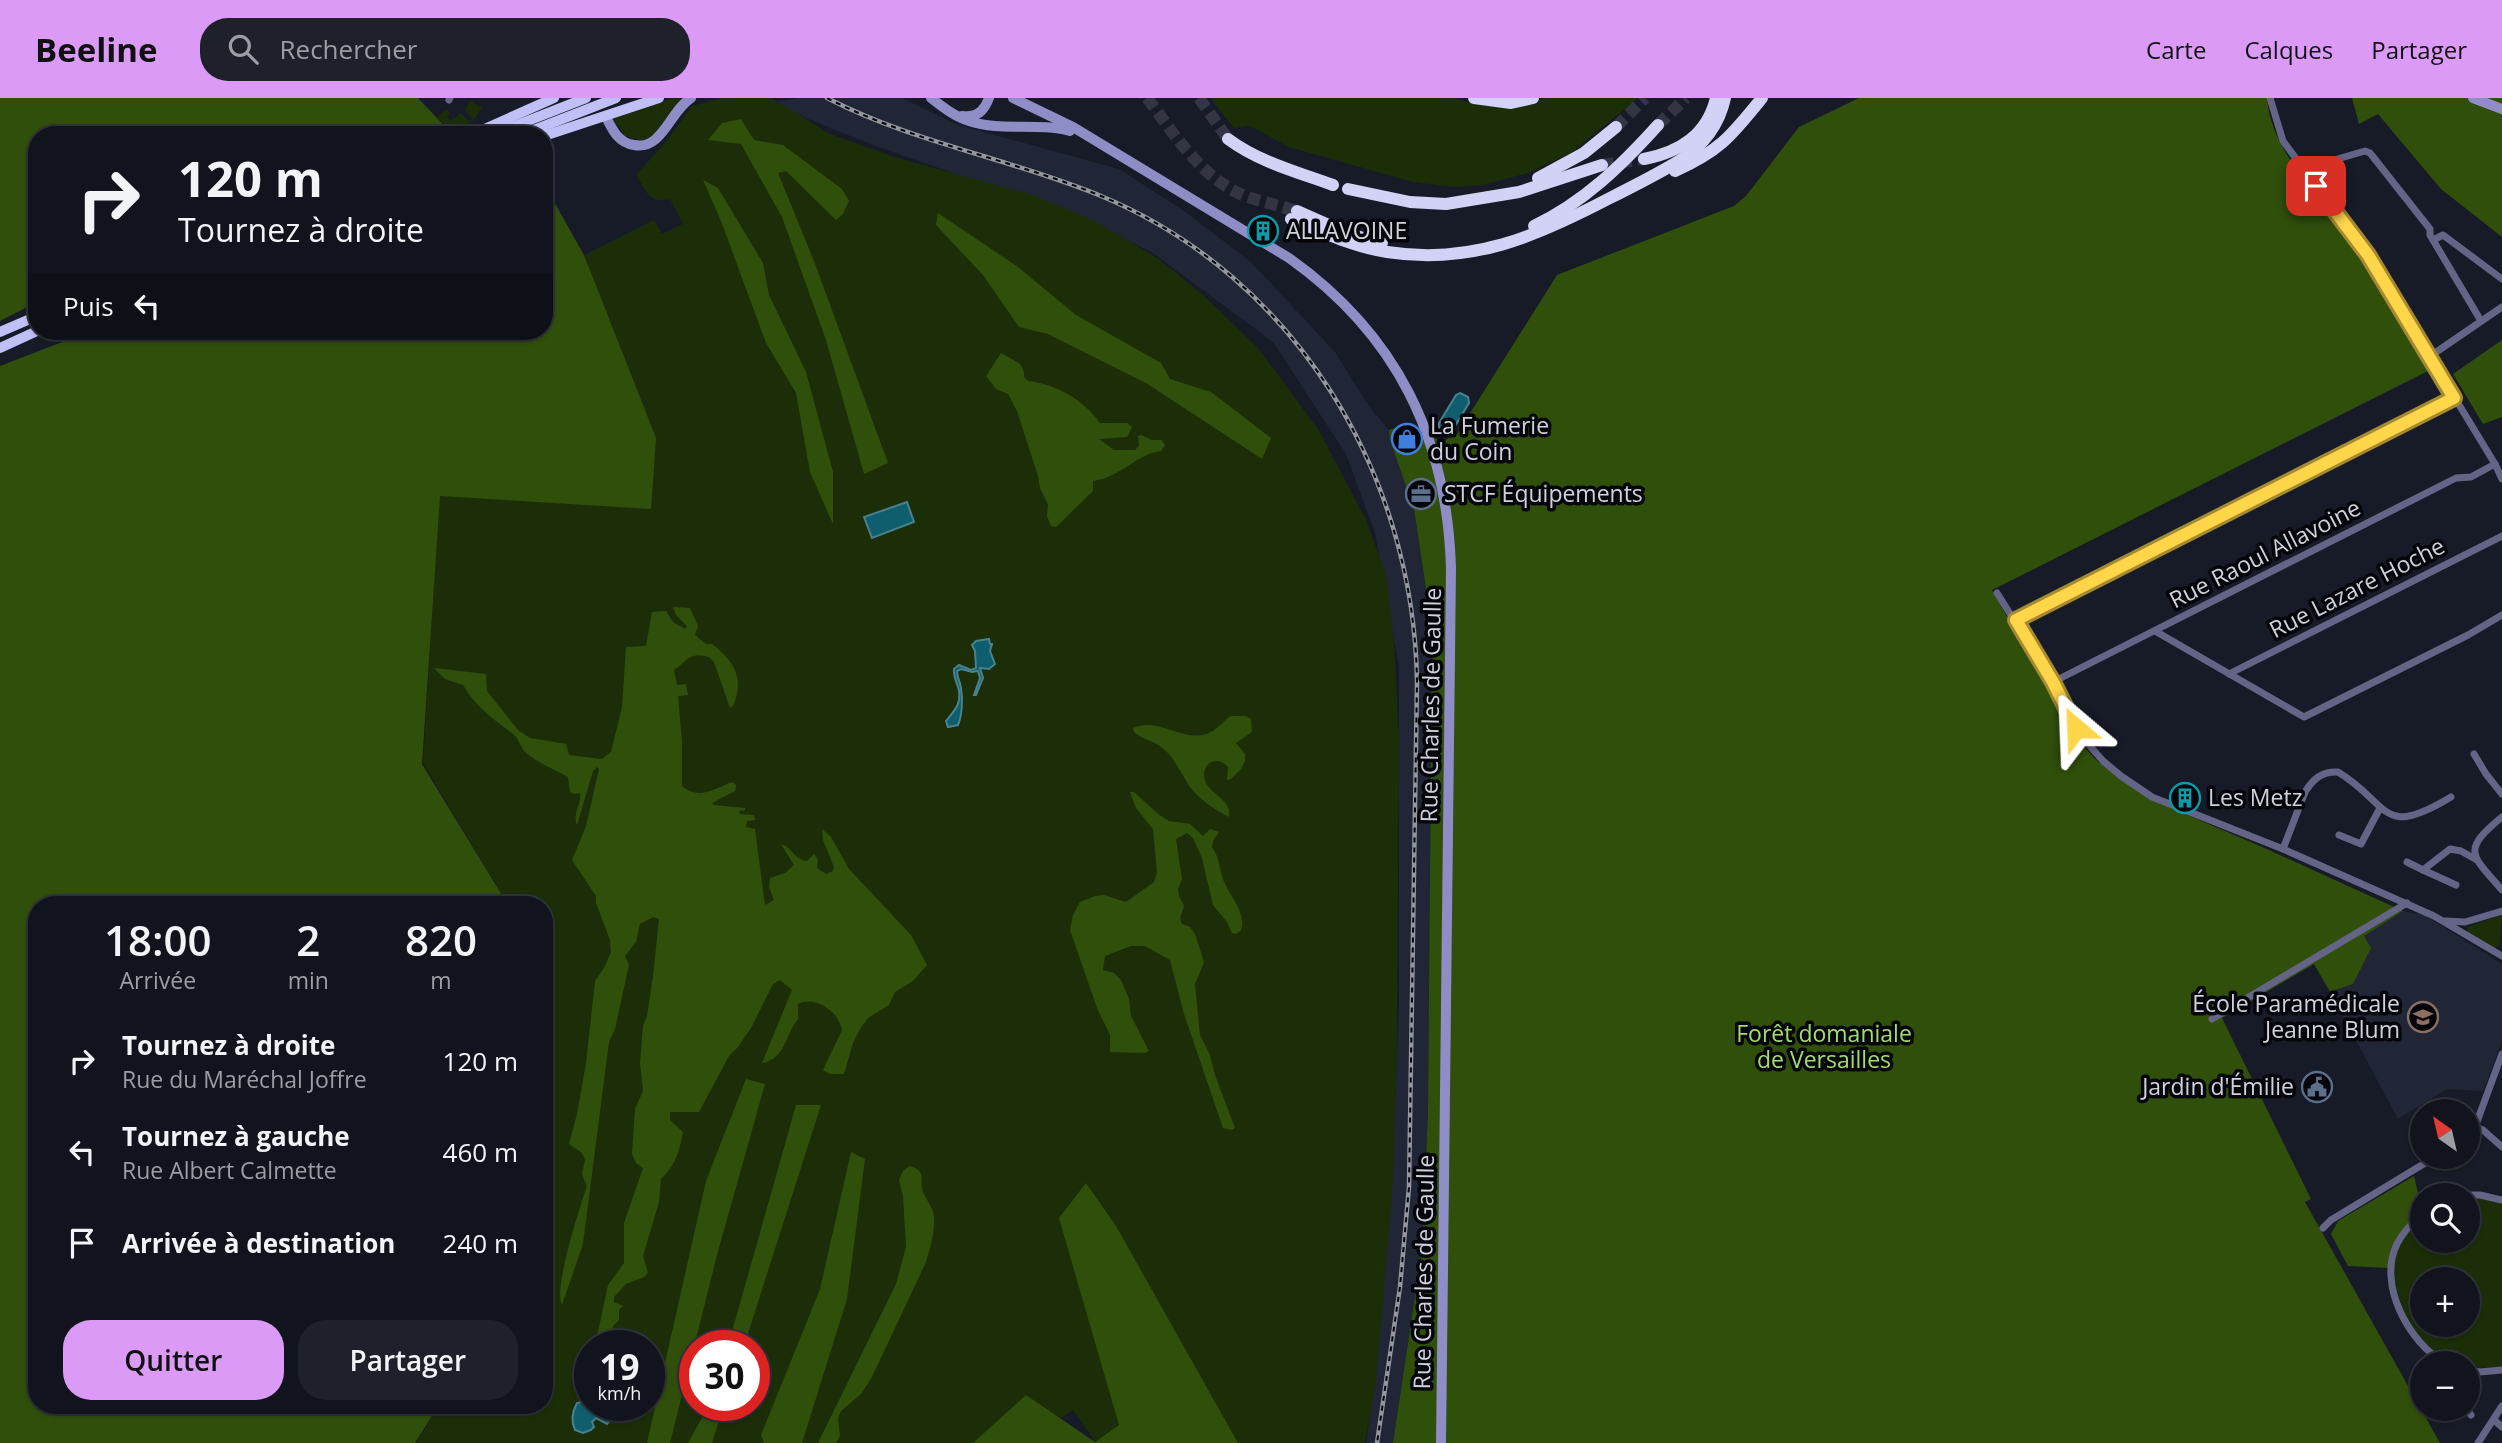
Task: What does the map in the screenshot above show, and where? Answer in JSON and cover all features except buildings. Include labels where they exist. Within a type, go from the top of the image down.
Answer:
[{"type":"highway","points":[[491,126],[554,98]]},
{"type":"highway","points":[[515,126],[586,98]]},
{"type":"highway","points":[[544,126],[616,98]]},
{"type":"highway","points":[[553,133],[659,98]]},
{"type":"highway","points":[[1474,98],[1511,103],[1533,98]]},
{"type":"highway","points":[[1644,159],[1676,150],[1694,138],[1706,124],[1716,98]]},
{"type":"highway","points":[[1585,211],[1688,155],[1704,141],[1715,126],[1725,98]]},
{"type":"highway","points":[[1658,125],[1619,167],[1576,203],[1532,227],[1495,239],[1452,247],[1386,244],[1294,215],[1363,247],[1403,254],[1435,256],[1499,247],[1530,236],[1712,152],[1728,139],[1762,98]]},
{"type":"highway","points":[[1474,200],[1524,184],[1566,165],[1616,127]]},
{"type":"highway","points":[[1228,139],[1241,149],[1268,162],[1333,185]]},
{"type":"highway","points":[[1348,189],[1410,202],[1446,204],[1519,192],[1602,165]]},
{"type":"highway","points":[[0,332],[28,320]]},
{"type":"highway","points":[[0,348],[28,335]]},
{"type":"main road","points":[[607,119],[622,141],[635,146],[645,146],[655,141],[677,109],[691,98]]},
{"type":"main road","name":"Rue Charles de Gaulle","points":[[931,98],[955,115],[978,124],[1046,126],[1087,136]]},
{"type":"main road","points":[[955,115],[975,116],[985,107],[989,98]]},
{"type":"main road","name":"Rue Charles de Gaulle","points":[[1013,98],[1087,136],[1289,258],[1313,276],[1362,321],[1385,352],[1414,401],[1431,444],[1440,474],[1449,529],[1451,568],[1441,1443]]},
{"type":"main road","points":[[2473,98],[2502,109]]},
{"type":"street","points":[[2270,98],[2283,141],[2368,255],[2502,479]]},
{"type":"street","points":[[2303,169],[2365,151],[2370,153],[2430,229],[2433,240],[2481,321]]},
{"type":"street","points":[[2433,240],[2443,235],[2502,279]]},
{"type":"street","points":[[2429,357],[2502,307]]},
{"type":"street","points":[[2016,620],[2454,398]]},
{"type":"street","name":"Rue Raoul Allavoine","points":[[2053,682],[2456,478],[2471,477],[2495,464]]},
{"type":"street","name":"Rue Lazare Hoche","points":[[2229,674],[2502,536]]},
{"type":"street","points":[[1997,593],[2053,682],[2082,737],[2103,761],[2121,776],[2152,797],[2283,849],[2407,904],[2502,956]]},
{"type":"street","points":[[2155,631],[2304,717],[2468,635],[2502,615]]},
{"type":"street","points":[[2474,754],[2486,775],[2502,794]]},
{"type":"street","points":[[2283,849],[2305,792],[2325,772],[2344,775],[2381,808],[2400,818],[2412,817],[2451,797]]},
{"type":"street","points":[[2339,835],[2361,844],[2381,808]]},
{"type":"street","points":[[2461,851],[2475,843],[2502,817]]},
{"type":"street","points":[[2475,843],[2477,860]]},
{"type":"street","points":[[2423,870],[2450,849],[2461,851],[2477,860],[2502,890]]},
{"type":"street","points":[[2407,862],[2456,884]]},
{"type":"street","points":[[2212,1019],[2407,904]]},
{"type":"street","points":[[2442,921],[2465,922],[2502,911]]},
{"type":"street","points":[[2463,935],[2465,922]]},
{"type":"street","points":[[2480,1113],[2502,1054]]},
{"type":"street","points":[[2480,1129],[2502,1147]]},
{"type":"street","points":[[2323,1228],[2331,1220],[2415,1169]]},
{"type":"street","points":[[2480,1195],[2502,1200]]},
{"type":"street","points":[[2410,1226],[2396,1245],[2392,1270],[2394,1291],[2402,1314],[2421,1345],[2429,1351]]},
{"type":"street","points":[[2480,1372],[2502,1370]]},
{"type":"street","points":[[2479,1443],[2502,1406]]},
{"type":"street","points":[[2494,1420],[2502,1427]]},
{"type":"shaded area","points":[[798,98],[902,98],[958,125],[1119,169],[1184,211],[1251,262],[1335,352],[1368,405],[1389,430],[1411,423],[1427,467],[1414,510],[1432,629],[1428,1112],[1422,1249],[1393,1443],[1366,1443],[1374,1387],[1391,1198],[1399,1006],[1399,668],[1375,533],[1346,454],[1273,342],[1153,253],[1086,220],[868,143],[769,103]]},
{"type":"shaded area","name":"École Paramédicale Jeanne Blum","points":[[2403,911],[2424,915],[2502,964],[2502,1041],[2483,1091],[2447,1089],[2431,1099],[2410,1099],[2410,1112],[2398,1119],[2330,992],[2354,984],[2363,936]]},
{"type":"green space","points":[[0,98],[418,98],[444,126],[28,126],[28,307],[0,321]]},
{"type":"green space","points":[[681,98],[652,137],[643,141],[625,136],[611,116],[669,99]]},
{"type":"green space","points":[[723,98],[772,98],[830,134],[894,157],[1033,195],[1097,222],[1159,259],[1204,296],[1258,348],[1318,429],[1365,518],[1386,574],[1394,643],[1399,737],[1397,1046],[1393,1183],[1376,1381],[1365,1443],[1236,1443],[1097,1322],[1119,1426],[1095,1441],[1073,1410],[1024,1443],[416,1443],[434,1414],[553,1414],[553,896],[503,896],[423,763],[439,496],[550,340],[553,340],[553,336],[592,281],[585,255],[654,220],[662,234],[683,224],[670,199],[652,198],[636,175],[692,106]]},
{"type":"green space","points":[[1210,98],[1453,98],[1510,107],[1543,98],[1638,98],[1571,153],[1528,173],[1483,185],[1455,187],[1413,182],[1289,147],[1248,126],[1234,128]]},
{"type":"green space","name":"Forêt domaniale de Versailles","points":[[1859,98],[2267,98],[2271,120],[2290,159],[2368,260],[2434,368],[1992,590],[2075,737],[2097,761],[2150,799],[2403,911],[2364,936],[2371,948],[2353,984],[2330,992],[2314,964],[2222,1018],[2311,1199],[2305,1202],[2410,1389],[2410,1421],[2428,1421],[2440,1443],[1393,1443],[1422,1249],[1428,1112],[1432,629],[1414,509],[1389,430],[1411,423],[1441,442],[1457,434],[1557,275],[1734,206],[1746,196],[1799,127]]},
{"type":"green space","points":[[2352,98],[2502,98],[2502,237],[2441,189],[2378,114],[2359,124]]},
{"type":"green space","points":[[470,100],[482,108],[473,121],[464,126],[445,126],[437,117],[446,109],[450,113],[447,117],[451,121],[461,113],[470,122],[473,118],[465,110]]},
{"type":"green space","points":[[741,119],[754,140],[783,145],[842,189],[849,201],[843,214],[836,220],[786,171],[778,173],[814,261],[888,463],[864,474],[826,340],[782,217],[741,144],[708,140],[722,123]]},
{"type":"green space","points":[[703,180],[718,188],[763,263],[769,295],[806,372],[833,472],[833,524],[810,472],[796,393],[766,343]]},
{"type":"green space","points":[[553,200],[584,255],[656,438],[651,509],[440,496],[422,764],[503,896],[28,896],[28,1414],[433,1414],[415,1443],[0,1443],[0,366],[68,340],[553,340]]},
{"type":"green space","points":[[938,213],[1018,267],[1076,315],[1161,363],[1170,379],[1211,392],[1271,438],[1262,459],[1146,383],[1048,334],[1019,327],[983,275],[936,225]]},
{"type":"green space","points":[[2502,340],[2502,417],[2483,424],[2453,374]]},
{"type":"green space","points":[[1001,353],[1020,365],[1028,381],[1068,394],[1086,407],[1100,423],[1127,423],[1132,427],[1127,437],[1099,439],[1114,450],[1135,450],[1139,446],[1138,436],[1141,435],[1152,440],[1162,440],[1165,445],[1161,451],[1144,456],[1112,475],[1093,481],[1093,491],[1056,527],[1051,526],[1047,516],[1048,505],[1040,488],[1017,411],[1008,394],[996,389],[986,376]]},
{"type":"green space","points":[[673,607],[690,608],[698,626],[695,635],[706,644],[712,644],[726,657],[735,671],[738,687],[730,708],[714,662],[709,657],[692,656],[674,670],[677,685],[686,684],[688,695],[678,696],[682,786],[701,793],[733,782],[736,785],[735,791],[712,803],[745,808],[739,811],[740,814],[754,815],[755,820],[747,821],[746,827],[755,829],[765,905],[774,900],[769,887],[770,878],[785,873],[794,865],[781,844],[803,860],[807,861],[814,854],[818,860],[817,868],[826,874],[833,871],[822,829],[831,837],[849,869],[911,935],[927,965],[913,981],[895,992],[889,1005],[868,1018],[853,1043],[844,1074],[830,1074],[823,1070],[842,1030],[832,1011],[812,1002],[798,1004],[798,1019],[780,1051],[770,1061],[762,1063],[792,990],[780,980],[773,984],[751,1028],[729,1056],[699,1112],[670,1112],[670,1120],[683,1132],[676,1158],[661,1179],[659,1202],[643,1256],[648,1273],[626,1284],[614,1297],[614,1302],[623,1306],[619,1310],[619,1320],[613,1326],[614,1330],[598,1330],[608,1285],[624,1263],[624,1223],[643,1168],[636,1163],[632,1154],[635,1109],[643,1091],[640,1063],[643,1026],[653,976],[659,919],[653,917],[640,924],[636,942],[625,956],[629,965],[615,1029],[609,1042],[583,1244],[562,1305],[560,1296],[564,1266],[587,1186],[582,1174],[585,1160],[582,1153],[569,1144],[586,1063],[595,981],[611,952],[610,940],[596,903],[596,896],[572,860],[586,826],[599,769],[597,767],[593,771],[577,825],[580,793],[570,792],[568,777],[530,756],[515,736],[479,706],[463,685],[445,679],[434,668],[486,674],[487,691],[518,730],[530,738],[566,744],[569,755],[602,759],[611,752],[622,707],[626,647],[646,646],[652,612],[666,611],[673,622],[685,629],[687,626],[676,615]]},
{"type":"green space","points":[[1231,716],[1246,716],[1251,719],[1252,732],[1236,743],[1245,754],[1245,761],[1231,779],[1227,780],[1228,767],[1219,761],[1207,765],[1204,774],[1211,790],[1227,805],[1229,817],[1194,792],[1173,759],[1162,748],[1134,732],[1133,728],[1152,725],[1200,735],[1212,732]]},
{"type":"green space","points":[[1130,792],[1134,792],[1169,821],[1190,824],[1203,836],[1210,829],[1219,832],[1212,847],[1225,885],[1239,910],[1241,930],[1236,934],[1232,933],[1213,905],[1202,858],[1193,838],[1187,833],[1176,839],[1182,879],[1178,889],[1184,906],[1180,918],[1182,924],[1190,927],[1195,934],[1204,962],[1195,984],[1200,1035],[1210,1055],[1235,1128],[1232,1130],[1223,1128],[1184,1014],[1170,960],[1145,946],[1131,946],[1105,956],[1103,970],[1114,973],[1121,980],[1129,999],[1131,1016],[1149,1051],[1110,1052],[1110,1035],[1097,1008],[1070,930],[1073,915],[1080,902],[1104,895],[1126,902],[1154,882],[1157,873],[1153,829],[1136,808]]},
{"type":"green space","points":[[2502,915],[2499,946],[2494,948],[2468,933],[2467,927]]},
{"type":"green space","points":[[746,1079],[765,1084],[698,1330],[679,1330],[679,1407],[670,1443],[647,1443],[652,1421],[665,1421],[665,1363],[706,1181]]},
{"type":"green space","points":[[796,1105],[821,1105],[749,1330],[733,1330]]},
{"type":"green space","points":[[851,1152],[865,1159],[847,1299],[802,1443],[764,1443],[761,1435],[767,1421],[770,1421],[770,1413],[820,1289]]},
{"type":"green space","points":[[910,1166],[921,1173],[923,1192],[934,1218],[926,1262],[872,1377],[861,1394],[841,1411],[838,1418],[840,1436],[836,1443],[818,1443],[896,1284],[906,1247],[903,1196],[899,1180],[903,1171]]},
{"type":"green space","points":[[2414,1176],[2416,1183],[2410,1183],[2410,1223],[2393,1250],[2389,1268],[2348,1266],[2331,1234],[2338,1221]]},
{"type":"green space","points":[[1086,1183],[1116,1226],[1238,1443],[973,1443],[1026,1395],[1095,1442],[1119,1425],[1059,1218]]},
{"type":"green space","points":[[2480,1197],[2502,1203],[2502,1367],[2480,1368],[2480,1351],[2434,1351],[2420,1337],[2480,1337],[2480,1267],[2410,1267],[2410,1322],[2401,1304],[2395,1278],[2397,1253],[2410,1230],[2410,1253],[2480,1253]]},
{"type":"green space","points":[[700,1421],[719,1421],[712,1443],[688,1443]]},
{"type":"water","points":[[1460,393],[1468,397],[1469,403],[1452,431],[1443,433],[1439,423],[1456,395]]},
{"type":"water","points":[[907,502],[914,522],[872,538],[864,517]]},
{"type":"water","points":[[989,639],[995,664],[989,669],[980,668],[983,678],[976,695],[980,678],[978,671],[957,671],[962,692],[961,712],[958,725],[948,727],[946,721],[959,700],[954,669],[959,665],[971,670],[976,668],[972,645],[976,641]]},
{"type":"water","points":[[574,1410],[574,1421],[593,1421],[594,1427],[583,1433],[575,1430],[573,1413]]},
{"type":"tunnel","points":[[1147,98],[1190,154],[1215,178],[1245,196],[1297,211]]},
{"type":"tunnel","points":[[1199,98],[1228,139]]},
{"type":"tunnel","points":[[1616,127],[1645,98]]},
{"type":"tunnel","points":[[1658,125],[1686,98]]},
{"type":"tunnel","points":[[1602,165],[1644,159]]},
{"type":"railway","points":[[827,98],[894,127],[1033,171],[1101,196],[1170,232],[1232,277],[1286,331],[1331,392],[1367,459],[1394,530],[1411,605],[1417,682],[1409,1187],[1400,1287],[1377,1443]]},
{"type":"place","name":"ALLAVOINE","points":[[1263,231]]},
{"type":"place","name":"La Fumerie du Coin","points":[[1407,439]]},
{"type":"place","name":"STCF Équipements","points":[[1421,494]]},
{"type":"place","name":"Les Metz","points":[[2185,798]]},
{"type":"place","name":"École Paramédicale Jeanne Blum","points":[[2423,1017]]},
{"type":"place","name":"Jardin d'Émilie","points":[[2317,1087]]},
{"type":"route","points":[[2076,728],[2053,682],[2016,620],[2454,398],[2368,255],[2316,186]]}]
